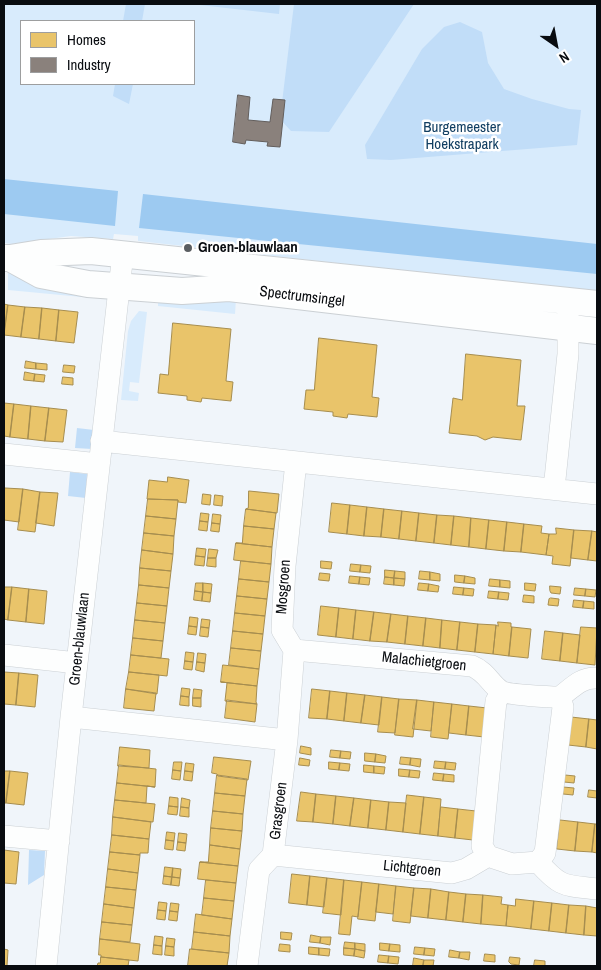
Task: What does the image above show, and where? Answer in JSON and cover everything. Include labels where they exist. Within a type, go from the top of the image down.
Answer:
[{"type":"street","name":"Spectrumsingel","points":[[7,258],[41,253],[81,251],[123,253],[597,304]]},
{"type":"street","name":"Groen-blauwlaan","points":[[46,966],[71,717],[123,253]]},
{"type":"street","name":"Spectrumsingel","points":[[7,258],[41,274],[88,284],[182,291],[230,288],[597,331]]},
{"type":"street","points":[[554,490],[568,354],[567,328],[570,301]]},
{"type":"street","points":[[101,441],[597,494]]},
{"type":"street","points":[[4,454],[99,464]]},
{"type":"street","name":"Mosgroen","points":[[294,650],[282,630],[285,566],[296,462]]},
{"type":"street","points":[[71,717],[287,740],[294,650]]},
{"type":"street","name":"Malachietgroen","points":[[294,650],[472,666],[480,670],[502,692]]},
{"type":"street","points":[[4,655],[78,663]]},
{"type":"street","points":[[560,697],[563,707],[545,853],[538,862],[512,864],[488,856],[482,846],[496,701],[502,692],[560,697],[580,680],[597,678]]},
{"type":"street","name":"Grasgroen","points":[[247,966],[259,870],[274,854],[287,740]]},
{"type":"street","points":[[4,836],[59,841]]},
{"type":"street","name":"Lichtgroen","points":[[274,854],[452,873],[466,869],[488,856]]},
{"type":"street","points":[[538,862],[553,878],[564,885],[597,889]]},
{"type":"green space","name":"Burgemeester Hoekstrapark","points":[[4,4],[597,4],[597,292],[138,241],[138,236],[114,234],[113,239],[71,236],[12,244],[4,243]]},
{"type":"green space","points":[[126,4],[145,4],[142,20],[123,20]]},
{"type":"green space","points":[[191,4],[280,4],[279,14]]},
{"type":"green space","points":[[294,4],[414,4],[329,132],[291,131],[280,119]]},
{"type":"green space","points":[[460,22],[482,32],[488,63],[504,89],[532,99],[569,109],[581,110],[577,145],[391,160],[367,159],[365,145],[422,49],[444,27]]},
{"type":"green space","points":[[115,85],[133,85],[129,104],[113,96]]},
{"type":"green space","points":[[8,273],[83,292],[82,297],[8,290]]},
{"type":"green space","points":[[236,299],[235,314],[158,306],[158,300]]},
{"type":"green space","points":[[139,311],[147,312],[139,383],[130,382],[129,391],[139,393],[138,401],[121,400],[128,331],[131,321]]},
{"type":"green space","points":[[77,428],[94,430],[92,449],[75,448]]},
{"type":"green space","points":[[70,472],[87,474],[86,498],[68,496]]},
{"type":"green space","points":[[29,850],[45,851],[44,875],[28,885]]},
{"type":"shaded area","points":[[4,179],[118,191],[115,226],[4,214]]},
{"type":"shaded area","points":[[143,194],[597,244],[597,274],[139,228]]},
{"type":"building: Homes","points":[[4,304],[8,305],[4,335]]},
{"type":"building: Homes","points":[[8,305],[25,307],[21,337],[4,335]]},
{"type":"building: Homes","points":[[25,307],[42,308],[39,339],[21,337]]},
{"type":"building: Homes","points":[[42,308],[59,310],[56,341],[39,339]]},
{"type":"building: Homes","points":[[59,310],[78,312],[74,343],[56,341]]},
{"type":"building: Homes","points":[[173,323],[231,329],[226,381],[233,382],[231,401],[202,398],[201,402],[187,400],[187,396],[158,393],[160,374],[168,375]]},
{"type":"building: Homes","points":[[319,338],[377,345],[372,397],[379,398],[377,417],[348,414],[347,418],[333,416],[333,412],[304,409],[306,390],[314,390]]},
{"type":"building: Homes","points":[[466,354],[521,360],[517,406],[525,406],[521,440],[493,437],[485,440],[477,436],[449,433],[453,398],[462,400]]},
{"type":"building: Homes","points":[[26,361],[36,363],[36,369],[25,368]]},
{"type":"building: Homes","points":[[36,363],[47,364],[47,370],[36,369]]},
{"type":"building: Homes","points":[[64,365],[75,366],[74,373],[63,372]]},
{"type":"building: Homes","points":[[25,372],[35,374],[34,381],[24,380]]},
{"type":"building: Homes","points":[[35,374],[45,375],[44,382],[34,381]]},
{"type":"building: Homes","points":[[63,377],[73,378],[73,385],[62,384]]},
{"type":"building: Homes","points":[[4,403],[14,404],[10,437],[4,436]]},
{"type":"building: Homes","points":[[14,404],[31,406],[28,439],[10,437]]},
{"type":"building: Homes","points":[[31,406],[49,408],[45,441],[28,439]]},
{"type":"building: Homes","points":[[49,408],[67,410],[63,442],[45,441]]},
{"type":"building: Homes","points":[[168,477],[189,480],[186,503],[178,502],[178,500],[147,499],[149,480],[167,482]]},
{"type":"building: Homes","points":[[5,488],[23,489],[19,522],[4,520]]},
{"type":"building: Homes","points":[[23,489],[40,492],[35,532],[18,530]]},
{"type":"building: Homes","points":[[249,491],[279,494],[277,513],[246,509],[248,508]]},
{"type":"building: Homes","points":[[40,492],[58,493],[54,526],[36,523]]},
{"type":"building: Homes","points":[[203,494],[211,495],[210,505],[202,504]]},
{"type":"building: Homes","points":[[215,495],[223,496],[222,506],[214,505]]},
{"type":"building: Homes","points":[[148,499],[178,500],[176,519],[146,516]]},
{"type":"building: Homes","points":[[332,503],[350,505],[347,534],[329,532]]},
{"type":"building: Homes","points":[[350,505],[367,507],[364,536],[347,534]]},
{"type":"building: Homes","points":[[367,507],[384,509],[381,537],[364,536]]},
{"type":"building: Homes","points":[[246,509],[276,513],[274,529],[244,526]]},
{"type":"building: Homes","points":[[384,509],[402,511],[399,539],[381,537]]},
{"type":"building: Homes","points":[[402,511],[419,513],[416,541],[399,539]]},
{"type":"building: Homes","points":[[201,513],[209,514],[208,522],[200,521]]},
{"type":"building: Homes","points":[[419,513],[437,515],[434,543],[416,541]]},
{"type":"building: Homes","points":[[213,514],[221,515],[220,524],[212,523]]},
{"type":"building: Homes","points":[[437,515],[454,516],[451,545],[434,543]]},
{"type":"building: Homes","points":[[146,516],[176,519],[174,536],[144,533]]},
{"type":"building: Homes","points":[[454,516],[471,518],[469,547],[451,545]]},
{"type":"building: Homes","points":[[471,518],[489,520],[486,549],[469,547]]},
{"type":"building: Homes","points":[[489,520],[507,522],[504,551],[486,549]]},
{"type":"building: Homes","points":[[200,521],[208,522],[207,531],[199,530]]},
{"type":"building: Homes","points":[[507,522],[524,524],[521,552],[504,551]]},
{"type":"building: Homes","points":[[212,523],[220,524],[219,532],[211,531]]},
{"type":"building: Homes","points":[[524,524],[542,526],[541,533],[549,534],[546,555],[521,552]]},
{"type":"building: Homes","points":[[244,526],[274,529],[272,547],[236,543],[242,543]]},
{"type":"building: Homes","points":[[556,528],[574,530],[570,566],[552,564],[553,556],[546,555],[549,534],[556,534]]},
{"type":"building: Homes","points":[[574,530],[592,531],[588,560],[571,558]]},
{"type":"building: Homes","points":[[592,531],[597,532],[597,561],[588,560]]},
{"type":"building: Homes","points":[[144,533],[174,536],[173,554],[142,550]]},
{"type":"building: Homes","points":[[236,543],[272,547],[271,564],[234,560]]},
{"type":"building: Homes","points":[[197,548],[206,549],[205,557],[196,556]]},
{"type":"building: Homes","points":[[209,549],[218,550],[216,558],[208,558]]},
{"type":"building: Homes","points":[[142,550],[173,554],[171,571],[140,568]]},
{"type":"building: Homes","points":[[196,556],[205,557],[204,566],[195,565]]},
{"type":"building: Homes","points":[[208,558],[216,558],[216,567],[207,566]]},
{"type":"building: Homes","points":[[241,561],[271,564],[269,582],[239,579]]},
{"type":"building: Homes","points":[[321,561],[332,562],[331,569],[321,568]]},
{"type":"building: Homes","points":[[351,564],[361,565],[360,572],[350,571]]},
{"type":"building: Homes","points":[[361,565],[371,566],[370,573],[360,572]]},
{"type":"building: Homes","points":[[140,568],[171,571],[169,588],[139,585]]},
{"type":"building: Homes","points":[[385,570],[395,571],[394,578],[385,577]]},
{"type":"building: Homes","points":[[395,571],[405,572],[405,579],[394,578]]},
{"type":"building: Homes","points":[[420,571],[430,572],[430,580],[419,579]]},
{"type":"building: Homes","points":[[430,572],[440,574],[440,581],[430,580]]},
{"type":"building: Homes","points":[[320,573],[330,574],[329,581],[319,580]]},
{"type":"building: Homes","points":[[455,575],[465,576],[464,583],[455,582]]},
{"type":"building: Homes","points":[[350,576],[360,577],[359,584],[349,583]]},
{"type":"building: Homes","points":[[465,576],[475,578],[475,584],[464,583]]},
{"type":"building: Homes","points":[[360,577],[370,578],[369,585],[359,584]]},
{"type":"building: Homes","points":[[385,577],[394,578],[394,585],[384,584]]},
{"type":"building: Homes","points":[[394,578],[405,579],[404,586],[394,585]]},
{"type":"building: Homes","points":[[239,579],[269,582],[267,599],[237,596]]},
{"type":"building: Homes","points":[[490,579],[500,580],[500,587],[489,586]]},
{"type":"building: Homes","points":[[500,580],[510,581],[510,588],[500,587]]},
{"type":"building: Homes","points":[[196,583],[203,583],[203,592],[195,591]]},
{"type":"building: Homes","points":[[203,583],[212,584],[211,593],[203,592]]},
{"type":"building: Homes","points":[[419,583],[429,584],[428,591],[418,590]]},
{"type":"building: Homes","points":[[525,583],[536,584],[535,591],[525,590]]},
{"type":"building: Homes","points":[[429,584],[439,586],[438,592],[428,591]]},
{"type":"building: Homes","points":[[139,585],[169,588],[167,606],[137,603]]},
{"type":"building: Homes","points":[[550,586],[561,587],[560,594],[551,593]]},
{"type":"building: Homes","points":[[4,587],[12,587],[8,620],[4,619]]},
{"type":"building: Homes","points":[[12,587],[29,589],[26,622],[8,620]]},
{"type":"building: Homes","points":[[454,587],[464,588],[463,595],[453,594]]},
{"type":"building: Homes","points":[[464,588],[474,589],[473,596],[463,595]]},
{"type":"building: Homes","points":[[575,588],[586,589],[585,596],[574,595]]},
{"type":"building: Homes","points":[[29,589],[47,591],[44,624],[26,622]]},
{"type":"building: Homes","points":[[586,589],[596,590],[595,597],[585,596]]},
{"type":"building: Homes","points":[[195,591],[203,592],[202,601],[194,600]]},
{"type":"building: Homes","points":[[489,591],[499,592],[498,599],[488,598]]},
{"type":"building: Homes","points":[[203,592],[211,593],[210,602],[202,601]]},
{"type":"building: Homes","points":[[499,592],[509,593],[508,600],[498,599]]},
{"type":"building: Homes","points":[[524,595],[534,596],[534,603],[523,602]]},
{"type":"building: Homes","points":[[237,596],[267,599],[265,616],[235,613]]},
{"type":"building: Homes","points":[[551,598],[559,599],[558,606],[548,605]]},
{"type":"building: Homes","points":[[574,600],[584,601],[583,608],[573,607]]},
{"type":"building: Homes","points":[[584,601],[594,602],[594,609],[583,608]]},
{"type":"building: Homes","points":[[137,603],[167,606],[165,623],[135,620]]},
{"type":"building: Homes","points":[[321,606],[339,608],[336,637],[318,635]]},
{"type":"building: Homes","points":[[339,608],[356,610],[353,639],[336,637]]},
{"type":"building: Homes","points":[[356,610],[374,612],[370,641],[353,639]]},
{"type":"building: Homes","points":[[374,612],[391,614],[387,642],[370,641]]},
{"type":"building: Homes","points":[[235,613],[265,616],[263,634],[233,631]]},
{"type":"building: Homes","points":[[391,614],[408,616],[405,644],[387,642]]},
{"type":"building: Homes","points":[[408,616],[426,618],[423,646],[405,644]]},
{"type":"building: Homes","points":[[190,617],[198,618],[197,627],[189,626]]},
{"type":"building: Homes","points":[[426,618],[442,620],[440,648],[423,646]]},
{"type":"building: Homes","points":[[202,619],[210,620],[209,628],[201,627]]},
{"type":"building: Homes","points":[[135,620],[165,623],[163,641],[133,638]]},
{"type":"building: Homes","points":[[442,620],[460,622],[457,650],[440,648]]},
{"type":"building: Homes","points":[[460,622],[478,624],[475,652],[457,650]]},
{"type":"building: Homes","points":[[498,622],[511,623],[509,656],[493,654],[496,625],[498,626]]},
{"type":"building: Homes","points":[[478,624],[496,625],[493,654],[475,652]]},
{"type":"building: Homes","points":[[189,626],[197,627],[196,635],[188,634]]},
{"type":"building: Homes","points":[[201,627],[209,628],[208,637],[200,636]]},
{"type":"building: Homes","points":[[512,627],[531,629],[528,658],[509,656]]},
{"type":"building: Homes","points":[[581,627],[597,628],[595,665],[577,663]]},
{"type":"building: Homes","points":[[233,631],[263,634],[261,651],[231,648]]},
{"type":"building: Homes","points":[[545,631],[563,633],[560,661],[542,659]]},
{"type":"building: Homes","points":[[563,633],[580,635],[577,663],[560,661]]},
{"type":"building: Homes","points":[[133,638],[163,641],[161,658],[131,655]]},
{"type":"building: Homes","points":[[231,648],[261,651],[259,669],[229,665]]},
{"type":"building: Homes","points":[[186,652],[194,653],[193,662],[185,661]]},
{"type":"building: Homes","points":[[198,653],[206,654],[205,663],[197,662]]},
{"type":"building: Homes","points":[[131,655],[169,659],[167,676],[129,672]]},
{"type":"building: Homes","points":[[185,661],[193,662],[192,670],[184,669]]},
{"type":"building: Homes","points":[[197,662],[205,663],[204,672],[196,670]]},
{"type":"building: Homes","points":[[223,665],[259,669],[257,686],[221,682]]},
{"type":"building: Homes","points":[[4,672],[19,673],[16,705],[4,704]]},
{"type":"building: Homes","points":[[129,672],[159,675],[157,694],[126,689]]},
{"type":"building: Homes","points":[[19,673],[38,675],[35,707],[16,705]]},
{"type":"building: Homes","points":[[221,682],[257,686],[257,704],[225,701],[227,683]]},
{"type":"building: Homes","points":[[182,688],[190,689],[189,697],[181,696]]},
{"type":"building: Homes","points":[[126,689],[156,693],[154,711],[124,708]]},
{"type":"building: Homes","points":[[194,689],[202,690],[201,698],[193,698]]},
{"type":"building: Homes","points":[[312,689],[330,691],[327,719],[309,718]]},
{"type":"building: Homes","points":[[330,691],[347,693],[344,721],[327,719]]},
{"type":"building: Homes","points":[[347,693],[365,695],[361,723],[344,721]]},
{"type":"building: Homes","points":[[365,695],[382,697],[379,725],[361,723]]},
{"type":"building: Homes","points":[[181,696],[189,697],[189,706],[180,705]]},
{"type":"building: Homes","points":[[382,697],[399,699],[395,733],[378,732]]},
{"type":"building: Homes","points":[[193,698],[201,698],[201,707],[193,706]]},
{"type":"building: Homes","points":[[399,699],[417,700],[413,737],[395,735]]},
{"type":"building: Homes","points":[[227,700],[257,704],[255,722],[225,718]]},
{"type":"building: Homes","points":[[417,700],[434,702],[431,731],[413,729]]},
{"type":"building: Homes","points":[[434,702],[452,704],[448,739],[431,737]]},
{"type":"building: Homes","points":[[452,704],[469,706],[466,735],[449,733]]},
{"type":"building: Homes","points":[[469,706],[487,708],[484,737],[466,735]]},
{"type":"building: Homes","points":[[571,717],[589,719],[586,747],[568,745]]},
{"type":"building: Homes","points":[[589,719],[597,720],[597,749],[586,747]]},
{"type":"building: Homes","points":[[301,746],[311,748],[311,755],[300,753]]},
{"type":"building: Homes","points":[[120,747],[150,750],[149,768],[118,766]]},
{"type":"building: Homes","points":[[331,750],[341,751],[340,758],[330,757]]},
{"type":"building: Homes","points":[[341,751],[351,752],[350,759],[340,758]]},
{"type":"building: Homes","points":[[365,753],[376,754],[375,762],[365,761]]},
{"type":"building: Homes","points":[[376,754],[386,756],[385,763],[375,762]]},
{"type":"building: Homes","points":[[214,757],[251,761],[248,780],[218,776],[212,773]]},
{"type":"building: Homes","points":[[401,757],[411,758],[410,765],[400,764]]},
{"type":"building: Homes","points":[[300,758],[310,760],[309,766],[299,765]]},
{"type":"building: Homes","points":[[411,758],[421,759],[420,767],[410,765]]},
{"type":"building: Homes","points":[[435,761],[446,762],[445,769],[434,768]]},
{"type":"building: Homes","points":[[174,762],[182,762],[181,771],[173,770]]},
{"type":"building: Homes","points":[[329,762],[340,763],[339,770],[329,769]]},
{"type":"building: Homes","points":[[446,762],[456,763],[455,770],[445,769]]},
{"type":"building: Homes","points":[[186,763],[194,764],[193,772],[185,771]]},
{"type":"building: Homes","points":[[340,763],[350,764],[349,771],[339,770]]},
{"type":"building: Homes","points":[[119,765],[156,769],[155,787],[117,783]]},
{"type":"building: Homes","points":[[364,765],[374,766],[374,773],[364,772]]},
{"type":"building: Homes","points":[[374,766],[385,767],[384,774],[374,773]]},
{"type":"building: Homes","points":[[399,769],[410,770],[409,777],[399,776]]},
{"type":"building: Homes","points":[[173,770],[181,771],[180,780],[172,779]]},
{"type":"building: Homes","points":[[410,770],[420,771],[419,778],[409,777]]},
{"type":"building: Homes","points":[[4,771],[10,771],[6,803],[4,803]]},
{"type":"building: Homes","points":[[10,771],[28,773],[24,805],[6,803]]},
{"type":"building: Homes","points":[[185,771],[193,772],[192,781],[184,780]]},
{"type":"building: Homes","points":[[434,773],[444,774],[443,781],[433,780]]},
{"type":"building: Homes","points":[[444,774],[454,775],[454,782],[443,781]]},
{"type":"building: Homes","points":[[217,775],[247,779],[245,796],[215,793]]},
{"type":"building: Homes","points":[[565,775],[575,776],[574,783],[564,782]]},
{"type":"building: Homes","points":[[117,783],[147,786],[146,803],[115,800]]},
{"type":"building: Homes","points":[[563,787],[574,788],[573,795],[563,794]]},
{"type":"building: Homes","points":[[589,790],[597,791],[597,798],[588,797]]},
{"type":"building: Homes","points":[[301,792],[316,794],[313,822],[297,821]]},
{"type":"building: Homes","points":[[215,793],[245,796],[243,814],[213,811]]},
{"type":"building: Homes","points":[[316,794],[336,796],[333,824],[313,822]]},
{"type":"building: Homes","points":[[407,795],[424,797],[420,834],[403,832]]},
{"type":"building: Homes","points":[[336,796],[354,798],[350,826],[333,824]]},
{"type":"building: Homes","points":[[170,797],[178,798],[178,807],[169,806]]},
{"type":"building: Homes","points":[[424,797],[441,799],[438,836],[420,834]]},
{"type":"building: Homes","points":[[182,798],[190,800],[189,808],[181,807]]},
{"type":"building: Homes","points":[[354,798],[371,800],[368,828],[350,826]]},
{"type":"building: Homes","points":[[115,800],[155,804],[153,822],[113,817]]},
{"type":"building: Homes","points":[[371,800],[389,802],[386,830],[368,828]]},
{"type":"building: Homes","points":[[389,802],[406,803],[403,832],[386,830]]},
{"type":"building: Homes","points":[[169,806],[178,807],[177,815],[168,814]]},
{"type":"building: Homes","points":[[181,807],[189,808],[189,817],[180,816]]},
{"type":"building: Homes","points":[[441,807],[458,809],[455,838],[438,836]]},
{"type":"building: Homes","points":[[458,809],[476,811],[473,840],[455,838]]},
{"type":"building: Homes","points":[[213,811],[243,814],[242,831],[211,828]]},
{"type":"building: Homes","points":[[113,817],[151,822],[149,839],[112,835]]},
{"type":"building: Homes","points":[[560,820],[578,822],[575,851],[557,849]]},
{"type":"building: Homes","points":[[578,822],[595,824],[592,852],[575,851]]},
{"type":"building: Homes","points":[[595,824],[597,824],[597,853],[592,852]]},
{"type":"building: Homes","points":[[211,828],[242,831],[240,849],[210,845]]},
{"type":"building: Homes","points":[[167,832],[175,833],[174,841],[166,840]]},
{"type":"building: Homes","points":[[179,833],[187,834],[186,843],[178,842]]},
{"type":"building: Homes","points":[[112,835],[149,839],[148,853],[140,853],[140,855],[110,852]]},
{"type":"building: Homes","points":[[166,840],[174,841],[173,850],[165,849]]},
{"type":"building: Homes","points":[[178,842],[186,843],[185,851],[177,850]]},
{"type":"building: Homes","points":[[210,845],[240,849],[238,866],[200,862],[208,862]]},
{"type":"building: Homes","points":[[4,850],[19,852],[16,884],[4,883]]},
{"type":"building: Homes","points":[[110,852],[140,855],[138,873],[108,869]]},
{"type":"building: Homes","points":[[200,862],[238,866],[236,883],[198,879]]},
{"type":"building: Homes","points":[[165,867],[173,868],[172,877],[164,876]]},
{"type":"building: Homes","points":[[173,868],[181,869],[180,878],[172,877]]},
{"type":"building: Homes","points":[[108,869],[138,873],[136,890],[106,887]]},
{"type":"building: Homes","points":[[292,874],[310,876],[307,905],[289,903]]},
{"type":"building: Homes","points":[[164,876],[172,877],[171,885],[163,884]]},
{"type":"building: Homes","points":[[310,876],[327,878],[324,907],[307,905]]},
{"type":"building: Homes","points":[[172,877],[180,878],[179,886],[171,885]]},
{"type":"building: Homes","points":[[327,878],[344,880],[341,915],[323,913]]},
{"type":"building: Homes","points":[[206,880],[236,883],[234,901],[204,898]]},
{"type":"building: Homes","points":[[344,880],[362,882],[358,917],[352,916],[350,935],[339,934]]},
{"type":"building: Homes","points":[[362,882],[379,884],[375,921],[358,919]]},
{"type":"building: Homes","points":[[379,884],[396,886],[393,914],[376,912]]},
{"type":"building: Homes","points":[[396,886],[414,888],[410,923],[393,921]]},
{"type":"building: Homes","points":[[106,887],[136,890],[134,908],[104,904]]},
{"type":"building: Homes","points":[[414,888],[431,889],[428,918],[411,916]]},
{"type":"building: Homes","points":[[431,889],[449,892],[446,920],[428,918]]},
{"type":"building: Homes","points":[[449,892],[466,894],[463,922],[446,920]]},
{"type":"building: Homes","points":[[466,894],[483,895],[481,924],[463,922]]},
{"type":"building: Homes","points":[[483,895],[502,897],[501,904],[508,905],[506,926],[481,924]]},
{"type":"building: Homes","points":[[204,898],[234,901],[232,919],[202,915]]},
{"type":"building: Homes","points":[[516,899],[534,901],[531,929],[506,926],[508,905],[515,906]]},
{"type":"building: Homes","points":[[534,901],[552,903],[549,931],[531,929]]},
{"type":"building: Homes","points":[[159,902],[167,903],[166,911],[158,910]]},
{"type":"building: Homes","points":[[171,903],[179,904],[178,912],[170,911]]},
{"type":"building: Homes","points":[[552,903],[569,905],[566,933],[549,931]]},
{"type":"building: Homes","points":[[104,904],[134,908],[132,925],[102,922]]},
{"type":"building: Homes","points":[[569,905],[586,906],[584,935],[566,933]]},
{"type":"building: Homes","points":[[586,906],[597,908],[597,936],[584,935]]},
{"type":"building: Homes","points":[[158,910],[166,911],[165,920],[157,919]]},
{"type":"building: Homes","points":[[170,911],[178,912],[177,921],[169,920]]},
{"type":"building: Homes","points":[[196,914],[232,919],[230,936],[194,932]]},
{"type":"building: Homes","points":[[102,922],[132,925],[130,942],[100,939]]},
{"type":"building: Homes","points":[[194,932],[230,936],[229,953],[192,949]]},
{"type":"building: Homes","points":[[281,932],[292,933],[291,940],[281,939]]},
{"type":"building: Homes","points":[[311,935],[321,937],[320,943],[310,942]]},
{"type":"building: Homes","points":[[155,936],[163,937],[162,946],[154,945]]},
{"type":"building: Homes","points":[[321,937],[331,937],[330,945],[320,943]]},
{"type":"building: Homes","points":[[167,938],[175,939],[174,947],[166,946]]},
{"type":"building: Homes","points":[[100,939],[140,944],[138,961],[101,957],[99,955]]},
{"type":"building: Homes","points":[[345,942],[355,943],[355,949],[344,948]]},
{"type":"building: Homes","points":[[355,943],[365,944],[365,951],[355,949]]},
{"type":"building: Homes","points":[[380,943],[390,944],[389,951],[380,950]]},
{"type":"building: Homes","points":[[280,944],[290,945],[290,952],[279,951]]},
{"type":"building: Homes","points":[[390,944],[400,945],[400,952],[389,951]]},
{"type":"building: Homes","points":[[154,945],[162,946],[162,955],[153,954]]},
{"type":"building: Homes","points":[[166,946],[174,947],[174,956],[165,955]]},
{"type":"building: Homes","points":[[309,947],[319,948],[319,955],[309,954]]},
{"type":"building: Homes","points":[[415,947],[425,948],[424,955],[414,954]]},
{"type":"building: Homes","points":[[319,948],[330,949],[329,956],[319,955]]},
{"type":"building: Homes","points":[[344,948],[355,949],[354,956],[344,955]]},
{"type":"building: Homes","points":[[425,948],[435,949],[434,956],[424,955]]},
{"type":"building: Homes","points":[[4,949],[8,950],[7,966],[4,966]]},
{"type":"building: Homes","points":[[190,949],[229,953],[227,966],[188,966]]},
{"type":"building: Homes","points":[[355,949],[365,951],[364,958],[354,956]]},
{"type":"building: Homes","points":[[450,950],[460,952],[459,958],[449,957]]},
{"type":"building: Homes","points":[[460,952],[470,952],[469,960],[459,958]]},
{"type":"building: Homes","points":[[485,954],[495,955],[495,962],[484,961]]},
{"type":"building: Homes","points":[[379,955],[389,956],[388,963],[378,962]]},
{"type":"building: Homes","points":[[389,956],[399,957],[398,964],[388,963]]},
{"type":"building: Homes","points":[[101,957],[129,960],[128,966],[97,966],[100,963]]},
{"type":"building: Homes","points":[[510,957],[520,958],[519,965],[511,964],[509,962]]},
{"type":"building: Homes","points":[[414,958],[424,960],[423,966],[413,966]]},
{"type":"building: Homes","points":[[424,960],[434,960],[433,966],[423,966]]},
{"type":"building: Homes","points":[[535,960],[545,961],[545,966],[534,966]]},
{"type":"building: Industry","points":[[238,95],[250,97],[248,120],[270,122],[273,99],[285,100],[280,147],[267,146],[268,142],[246,140],[245,144],[233,142]]},
{"type":"place","name":"Groen-blauwlaan","points":[[188,248]]}]
